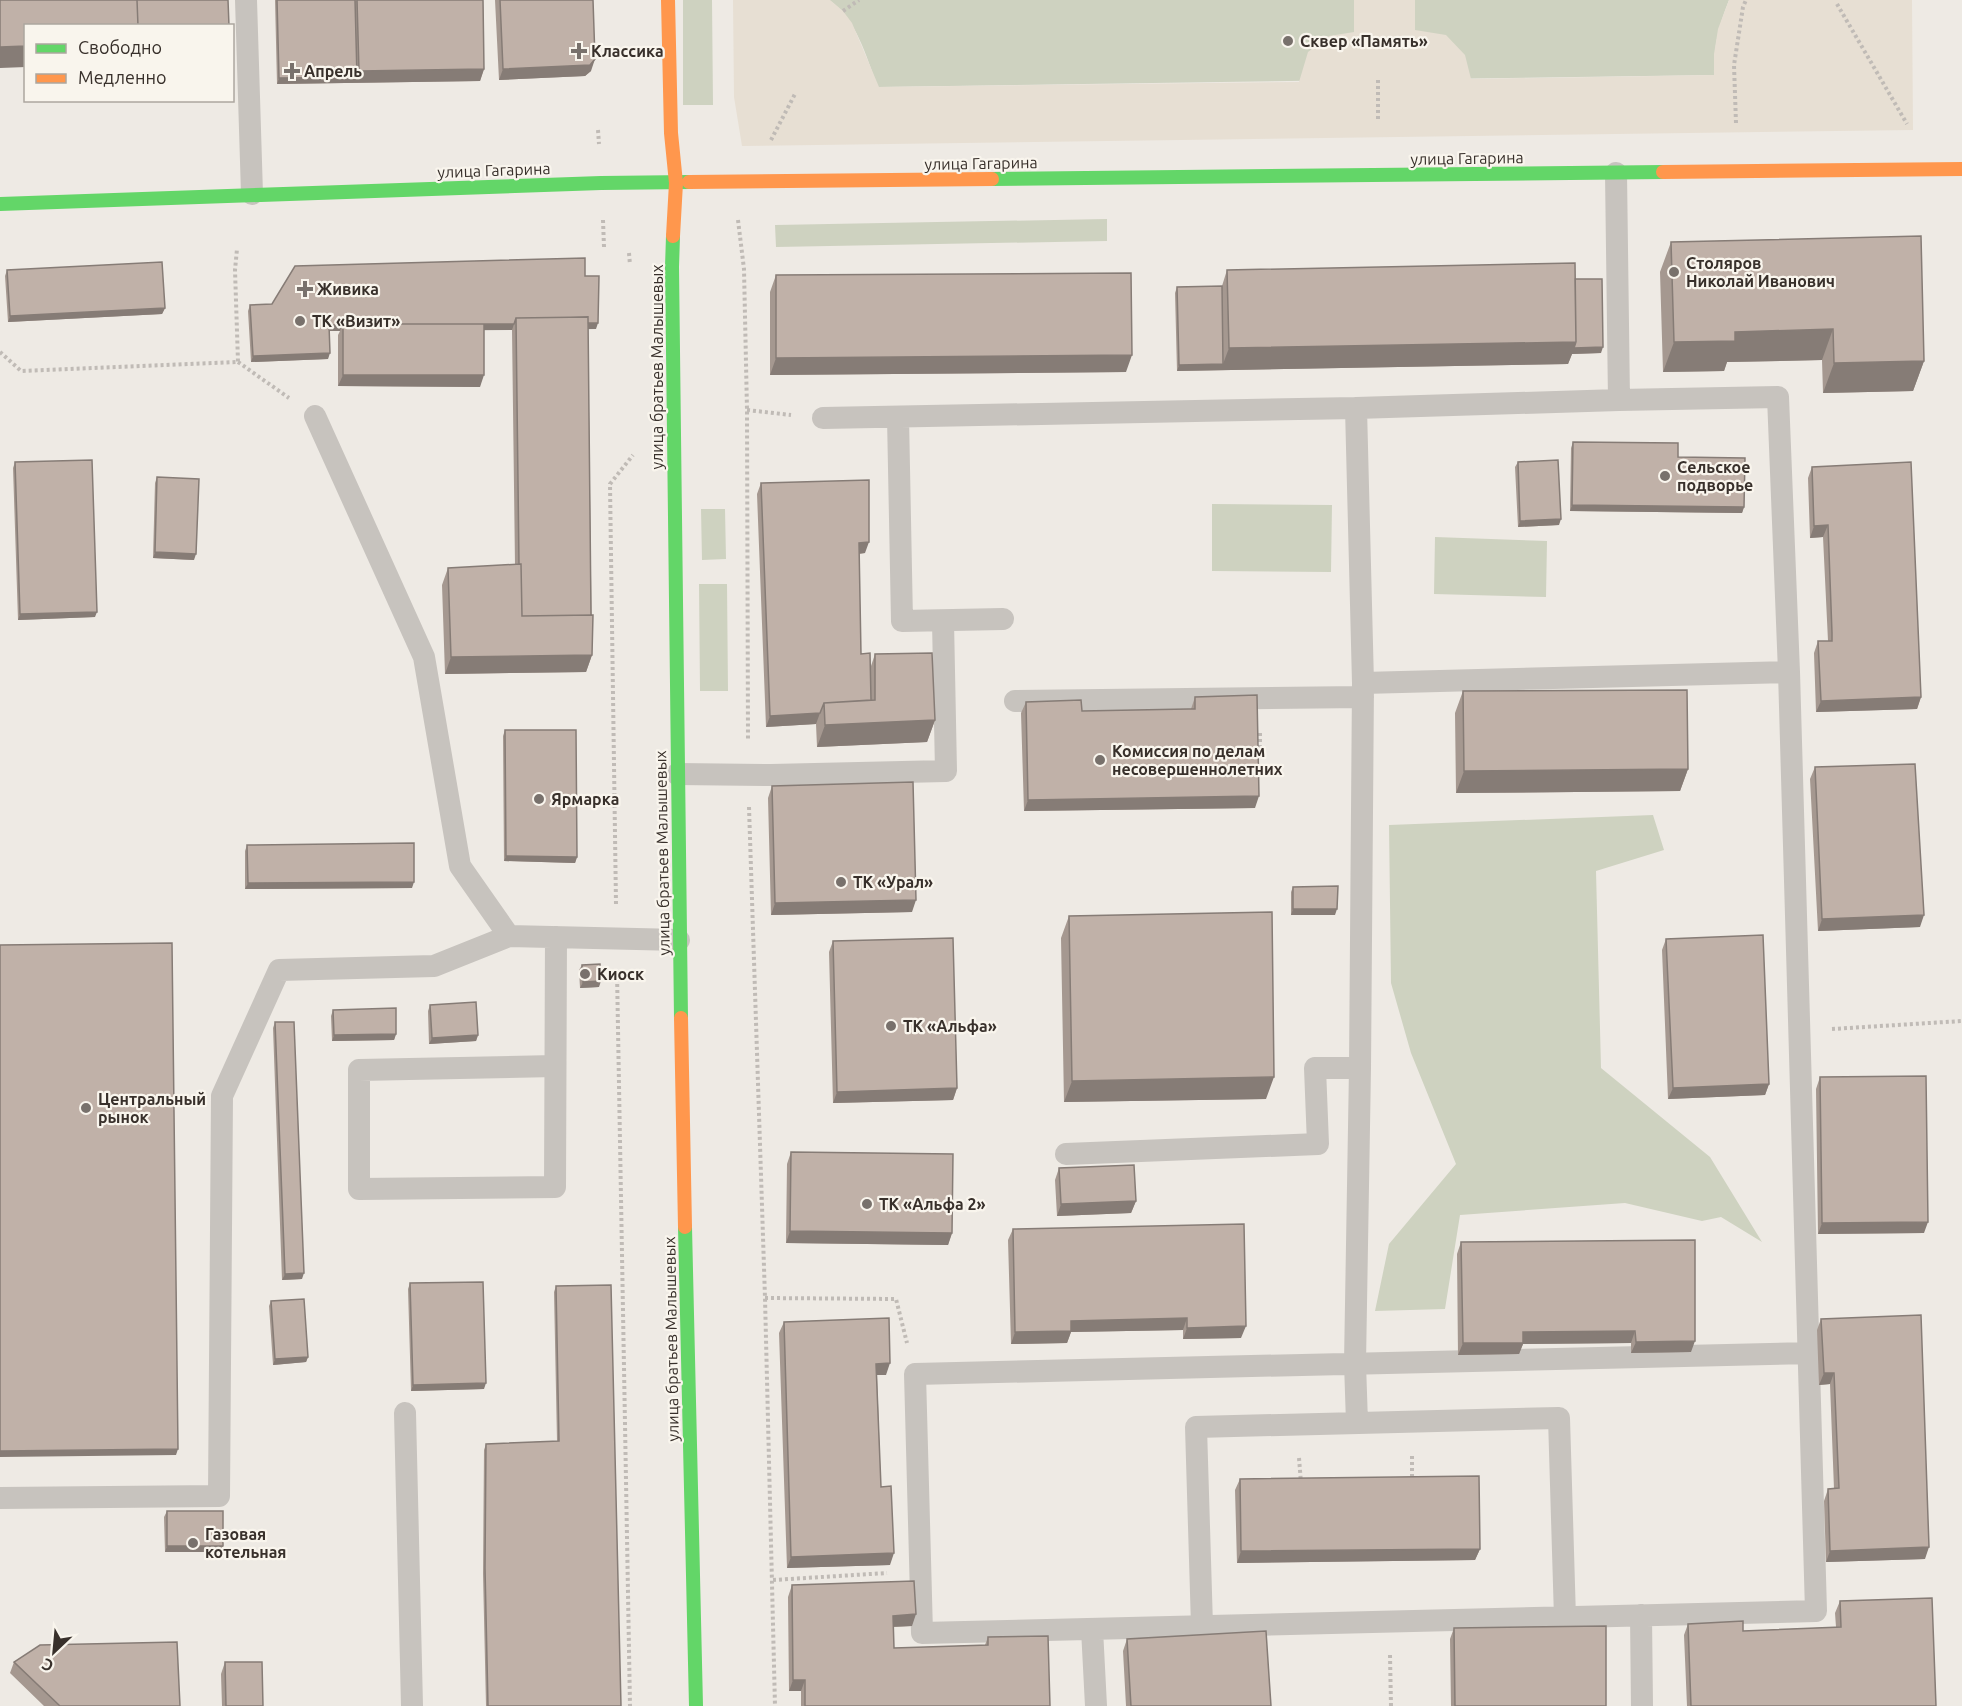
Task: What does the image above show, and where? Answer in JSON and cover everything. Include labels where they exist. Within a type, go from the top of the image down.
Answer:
[{"type":"main road","name":"улица братьев Малышевых","points":[[669,0],[671,133],[676,183],[672,267],[679,939],[696,1706]]},
{"type":"main road","name":"улица Гагарина","points":[[0,204],[589,184],[1962,169]]},
{"type":"lane","points":[[246,0],[252,194]]},
{"type":"lane","points":[[1616,173],[1619,400]]},
{"type":"lane","points":[[823,418],[1778,397],[1790,672],[1798,1031],[1809,1353],[1816,1611],[922,1633],[915,1374],[1809,1353]]},
{"type":"lane","points":[[1356,408],[1363,690],[1355,1364],[1358,1423]]},
{"type":"lane","points":[[315,416],[424,657],[460,866],[509,936]]},
{"type":"lane","points":[[898,417],[902,621],[1003,619]]},
{"type":"lane","points":[[677,774],[771,775],[946,771],[943,621]]},
{"type":"lane","points":[[1015,701],[1363,690],[1790,672]]},
{"type":"lane","points":[[0,1498],[219,1496],[222,1096],[279,970],[435,966],[509,936],[679,939]]},
{"type":"lane","points":[[555,1066],[359,1070],[359,1189],[555,1187],[556,937]]},
{"type":"lane","points":[[1066,1154],[1318,1144],[1315,1068],[1360,1068]]},
{"type":"lane","points":[[405,1413],[412,1706]]},
{"type":"lane","points":[[1202,1626],[1196,1427],[1559,1418],[1565,1618]]},
{"type":"lane","points":[[1641,1615],[1642,1706]]},
{"type":"lane","points":[[1092,1629],[1096,1706]]},
{"type":"path","points":[[843,11],[859,0]]},
{"type":"path","points":[[1736,123],[1734,65],[1746,0]]},
{"type":"path","points":[[1837,4],[1907,124]]},
{"type":"path","points":[[1378,80],[1378,122]]},
{"type":"path","points":[[771,140],[795,94]]},
{"type":"path","points":[[734,183],[744,269],[747,410],[748,774],[765,1298],[775,1706]]},
{"type":"path","points":[[237,249],[235,270],[238,362]]},
{"type":"path","points":[[629,253],[630,265]]},
{"type":"path","points":[[0,352],[21,371],[238,362],[315,416]]},
{"type":"path","points":[[747,410],[823,418]]},
{"type":"path","points":[[630,1706],[610,484],[633,456],[633,444]]},
{"type":"path","points":[[1254,755],[1260,755]]},
{"type":"path","points":[[1798,1031],[1962,1022]]},
{"type":"path","points":[[765,1298],[896,1299],[915,1374]]},
{"type":"path","points":[[773,1580],[920,1571]]},
{"type":"path","points":[[1389,1621],[1391,1706]]},
{"type":"green space","points":[[683,0],[712,0],[713,105],[683,105]]},
{"type":"green space","name":"Сквер «Память»","points":[[829,0],[1729,0],[1717,37],[1714,75],[878,87],[854,28],[839,8]]},
{"type":"green space","points":[[1107,219],[1107,241],[776,247],[775,225]]},
{"type":"green space","points":[[1212,504],[1332,505],[1331,572],[1212,571]]},
{"type":"green space","points":[[701,509],[725,509],[726,559],[702,560]]},
{"type":"green space","points":[[1435,537],[1547,541],[1546,597],[1434,594]]},
{"type":"green space","points":[[699,584],[727,584],[728,691],[700,691]]},
{"type":"green space","points":[[1653,815],[1664,850],[1596,871],[1601,1068],[1710,1157],[1762,1242],[1721,1217],[1702,1221],[1625,1203],[1460,1215],[1445,1309],[1375,1311],[1389,1244],[1456,1164],[1411,1053],[1391,983],[1389,825]]},
{"type":"shaded area","points":[[733,0],[830,0],[852,23],[879,87],[1299,82],[1308,52],[1329,36],[1354,32],[1354,0],[1415,0],[1415,30],[1446,35],[1465,55],[1471,79],[1714,75],[1714,54],[1718,29],[1729,0],[1912,0],[1913,130],[742,146],[734,97]]},
{"type":"building","points":[[0,0],[137,0],[138,24],[24,24],[24,46],[0,47]]},
{"type":"building","points":[[137,0],[228,0],[229,24],[138,24]]},
{"type":"building","points":[[277,0],[355,0],[357,77],[279,78]]},
{"type":"building","points":[[357,0],[483,0],[484,69],[359,71]]},
{"type":"building","points":[[500,0],[593,0],[595,59],[590,65],[503,69]]},
{"type":"building","points":[[1921,236],[1924,361],[1834,363],[1833,329],[1735,332],[1735,341],[1674,342],[1671,242]]},
{"type":"building","points":[[585,258],[585,276],[599,276],[598,323],[588,323],[588,317],[516,318],[514,324],[329,325],[330,353],[253,356],[250,305],[272,304],[295,266]]},
{"type":"building","points":[[162,262],[165,308],[10,316],[7,270]]},
{"type":"building","points":[[1575,263],[1576,342],[1229,348],[1227,270]]},
{"type":"building","points":[[1131,273],[1132,355],[776,358],[776,275]]},
{"type":"building","points":[[1575,279],[1602,279],[1603,347],[1574,348],[1576,342]]},
{"type":"building","points":[[1222,286],[1223,364],[1179,365],[1177,287]]},
{"type":"building","points":[[588,317],[591,615],[522,616],[521,564],[519,564],[516,318]]},
{"type":"building","points":[[343,324],[484,324],[484,375],[343,375]]},
{"type":"building","points":[[1573,442],[1678,443],[1678,457],[1745,458],[1744,507],[1572,505]]},
{"type":"building","points":[[92,460],[97,612],[20,614],[15,462]]},
{"type":"building","points":[[1558,460],[1561,519],[1520,521],[1518,462]]},
{"type":"building","points":[[1911,462],[1921,697],[1821,701],[1818,641],[1832,641],[1828,525],[1814,526],[1812,467]]},
{"type":"building","points":[[157,477],[199,479],[196,554],[155,552]]},
{"type":"building","points":[[869,480],[869,542],[859,543],[861,654],[870,653],[871,700],[824,703],[820,713],[770,716],[761,483]]},
{"type":"building","points":[[521,564],[522,616],[593,615],[592,655],[451,657],[448,568]]},
{"type":"building","points":[[932,653],[935,720],[825,725],[824,703],[875,700],[875,654]]},
{"type":"building","points":[[1687,690],[1688,769],[1464,771],[1463,691]]},
{"type":"building","points":[[1257,695],[1259,796],[1028,800],[1026,702],[1081,700],[1082,711],[1195,709],[1195,697]]},
{"type":"building","name":"Ярмарка","points":[[505,730],[576,730],[577,857],[506,856]]},
{"type":"building","points":[[1915,764],[1924,915],[1822,919],[1815,767]]},
{"type":"building","name":"ТК «Урал»","points":[[913,782],[916,900],[775,903],[772,786]]},
{"type":"building","points":[[414,843],[414,882],[248,883],[247,845]]},
{"type":"building","points":[[1338,886],[1337,909],[1293,909],[1293,887]]},
{"type":"building","points":[[1272,912],[1274,1077],[1072,1081],[1069,916]]},
{"type":"building","points":[[1763,935],[1769,1084],[1673,1088],[1666,939]]},
{"type":"building","name":"ТК «Альфа»","points":[[953,938],[957,1088],[837,1092],[833,941]]},
{"type":"building","name":"Центральный рынок","points":[[172,943],[178,1449],[0,1451],[0,945]]},
{"type":"building","points":[[600,964],[601,981],[583,982],[582,965]]},
{"type":"building","points":[[476,1002],[478,1035],[432,1038],[430,1005]]},
{"type":"building","points":[[396,1008],[396,1034],[334,1035],[333,1010]]},
{"type":"building","points":[[275,1022],[294,1022],[304,1273],[285,1274]]},
{"type":"building","points":[[1926,1076],[1928,1222],[1822,1223],[1820,1077]]},
{"type":"building","name":"ТК «Альфа 2»","points":[[791,1152],[953,1154],[952,1233],[790,1231]]},
{"type":"building","points":[[1134,1165],[1136,1201],[1061,1204],[1059,1168]]},
{"type":"building","points":[[1244,1224],[1246,1326],[1187,1328],[1187,1318],[1071,1321],[1071,1331],[1015,1332],[1013,1229]]},
{"type":"building","points":[[1695,1240],[1695,1341],[1636,1342],[1635,1331],[1523,1332],[1523,1343],[1463,1343],[1461,1242]]},
{"type":"building","points":[[483,1282],[486,1383],[413,1385],[410,1283]]},
{"type":"building","points":[[611,1285],[621,1706],[488,1706],[485,1568],[486,1444],[559,1441],[556,1286]]},
{"type":"building","points":[[304,1299],[308,1357],[275,1359],[271,1301]]},
{"type":"building","points":[[1921,1315],[1929,1547],[1830,1551],[1828,1489],[1839,1488],[1834,1373],[1824,1373],[1821,1319]]},
{"type":"building","points":[[889,1318],[890,1363],[876,1364],[881,1487],[891,1486],[894,1553],[791,1557],[784,1322]]},
{"type":"building","points":[[1479,1476],[1480,1549],[1241,1551],[1240,1479]]},
{"type":"building","name":"Газовая котельная","points":[[167,1511],[223,1511],[223,1546],[167,1546]]},
{"type":"building","points":[[914,1581],[916,1614],[893,1616],[894,1648],[988,1645],[988,1637],[1048,1636],[1050,1706],[805,1706],[805,1680],[793,1680],[792,1585]]},
{"type":"building","points":[[1932,1598],[1936,1706],[1691,1706],[1688,1624],[1743,1621],[1743,1631],[1841,1627],[1840,1601]]},
{"type":"building","points":[[1606,1626],[1606,1706],[1455,1706],[1454,1628]]},
{"type":"building","points":[[1266,1631],[1271,1706],[1131,1706],[1127,1639]]},
{"type":"building","points":[[177,1642],[180,1706],[60,1706],[14,1662],[40,1645]]},
{"type":"building","points":[[225,1662],[262,1662],[263,1706],[226,1706]]},
{"type":"traffic: fast","points":[[992,179],[1663,172]]},
{"type":"traffic: fast","points":[[0,204],[601,183],[689,182]]},
{"type":"traffic: fast","points":[[673,236],[681,1018]]},
{"type":"traffic: fast","points":[[685,1227],[696,1706]]},
{"type":"traffic: slow","points":[[668,0],[671,133],[676,183],[673,236]]},
{"type":"traffic: slow","points":[[1663,172],[1962,169]]},
{"type":"traffic: slow","points":[[689,182],[992,179]]},
{"type":"traffic: slow","points":[[681,1018],[685,1227]]},
{"type":"place","name":"Сквер «Память»","points":[[1288,41]]},
{"type":"place","name":"Классика","points":[[579,51]]},
{"type":"place","name":"Апрель","points":[[292,71]]},
{"type":"place","name":"Столяров Николай Иванович","points":[[1674,272]]},
{"type":"place","name":"Живика","points":[[305,289]]},
{"type":"place","name":"ТК «Визит»","points":[[300,321]]},
{"type":"place","name":"Сельское подворье","points":[[1665,476]]},
{"type":"place","name":"Комиссия по делам несовершеннолетних","points":[[1100,760]]},
{"type":"place","name":"Ярмарка","points":[[539,799]]},
{"type":"place","name":"ТК «Урал»","points":[[841,882]]},
{"type":"place","name":"Киоск","points":[[585,974]]},
{"type":"place","name":"ТК «Альфа»","points":[[891,1026]]},
{"type":"place","name":"Центральный рынок","points":[[86,1108]]},
{"type":"place","name":"ТК «Альфа 2»","points":[[867,1204]]},
{"type":"place","name":"Газовая котельная","points":[[193,1543]]}]
